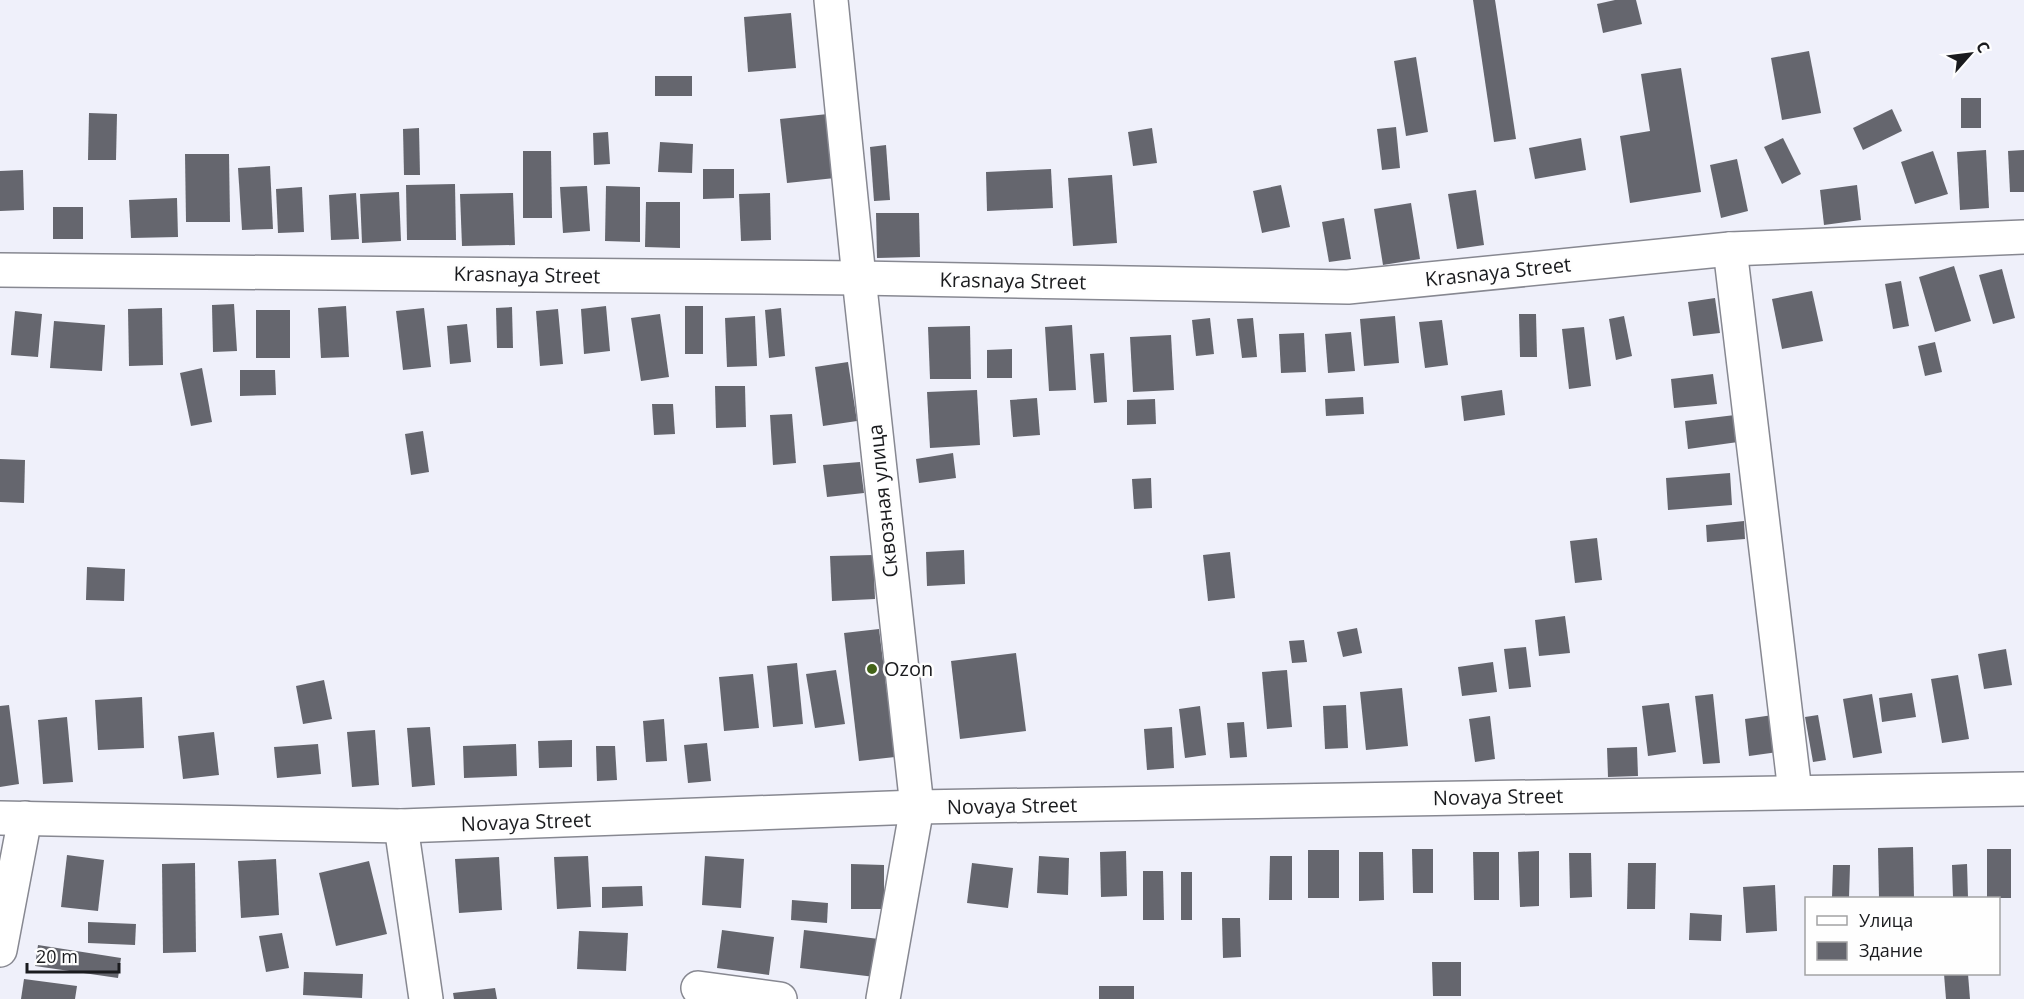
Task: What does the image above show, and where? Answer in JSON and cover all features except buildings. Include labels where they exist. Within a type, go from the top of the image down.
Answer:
[{"type":"street","name":"Сквозная улица","points":[[831,0],[917,807],[883,999]]},
{"type":"street","name":"Krasnaya Street","points":[[0,270],[859,278],[1348,287],[1730,249],[2024,237]]},
{"type":"street","points":[[1730,249],[1795,792]]},
{"type":"street","name":"Novaya Street","points":[[13,818],[401,826],[917,807],[2024,789]]},
{"type":"street","points":[[0,950],[13,818]]},
{"type":"street","points":[[401,826],[426,999]]},
{"type":"street","points":[[698,988],[780,999]]},
{"type":"place","name":"Ozon","points":[[872,669]]}]
